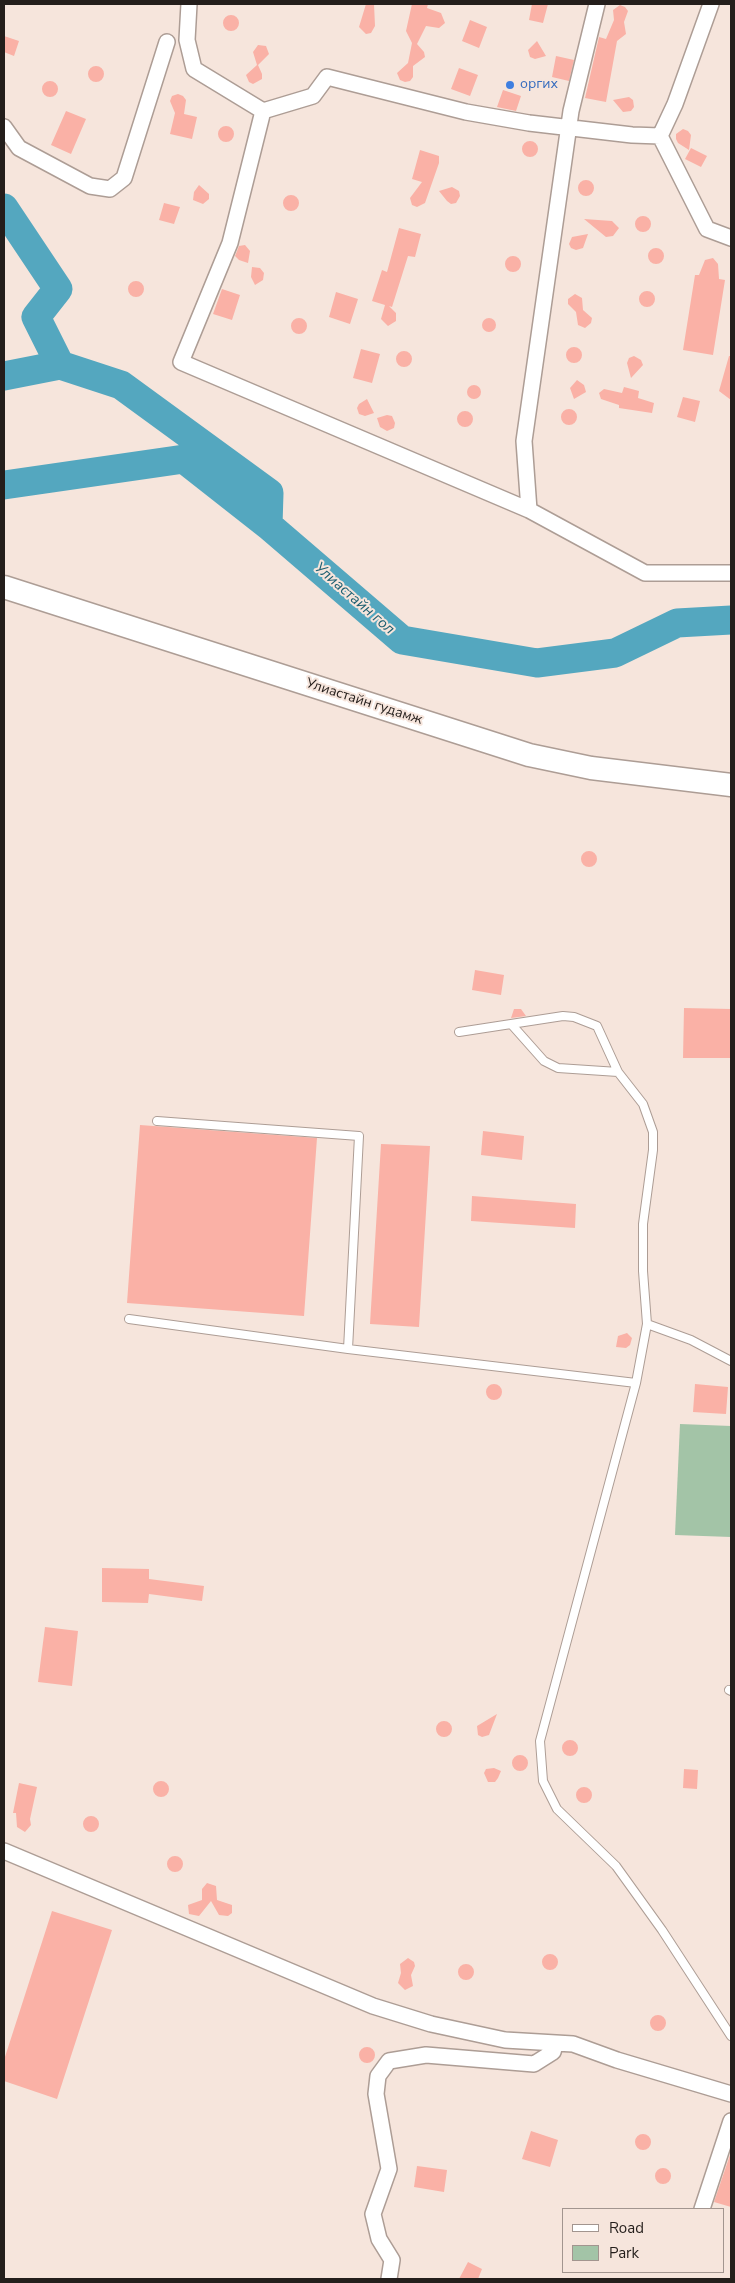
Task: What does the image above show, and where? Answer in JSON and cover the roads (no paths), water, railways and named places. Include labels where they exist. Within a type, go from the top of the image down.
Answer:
[{"type":"main road","name":"Улиастайн гудамж","points":[[4,588],[529,755],[591,768],[731,785]]},
{"type":"street","points":[[189,4],[187,40],[194,69],[263,110],[313,96],[327,77],[466,112],[568,128],[660,136]]},
{"type":"street","points":[[529,510],[524,441],[568,128],[597,4]]},
{"type":"street","points":[[711,4],[674,104],[660,136],[706,229],[731,238]]},
{"type":"street","points":[[4,127],[19,148],[90,186],[110,189],[124,178],[167,42]]},
{"type":"street","points":[[263,110],[230,244],[181,362],[529,510],[645,573],[731,573]]},
{"type":"street","points":[[4,1850],[373,2006],[431,2024],[505,2040],[556,2045],[573,2044],[617,2060],[731,2094]]},
{"type":"street","points":[[389,2279],[392,2260],[379,2239],[373,2214],[389,2170],[376,2094],[378,2076],[389,2061],[426,2055],[534,2064],[553,2052],[556,2045]]},
{"type":"street","points":[[702,2208],[731,2121]]},
{"type":"lane","points":[[459,1032],[563,1016],[583,1019],[597,1026],[618,1072],[643,1104],[652,1132],[652,1150],[643,1224],[643,1271],[647,1324],[636,1383],[540,1741],[543,1781],[557,1809],[616,1866],[662,1930],[731,2036]]},
{"type":"lane","points":[[512,1025],[544,1061],[558,1068],[618,1072]]},
{"type":"lane","points":[[157,1120],[359,1136],[348,1349]]},
{"type":"lane","points":[[129,1319],[348,1349],[636,1383]]},
{"type":"lane","points":[[647,1324],[691,1340],[731,1361]]},
{"type":"waterway","points":[[4,208],[58,289],[36,317],[60,365]]},
{"type":"waterway","points":[[4,376],[60,365],[121,385],[269,493],[268,525]]},
{"type":"waterway","name":"Улиастайн гол","points":[[4,485],[184,459],[268,525],[402,640],[537,663],[615,653],[677,623],[731,620]]},
{"type":"place","name":"оргих","points":[[510,85]]}]
